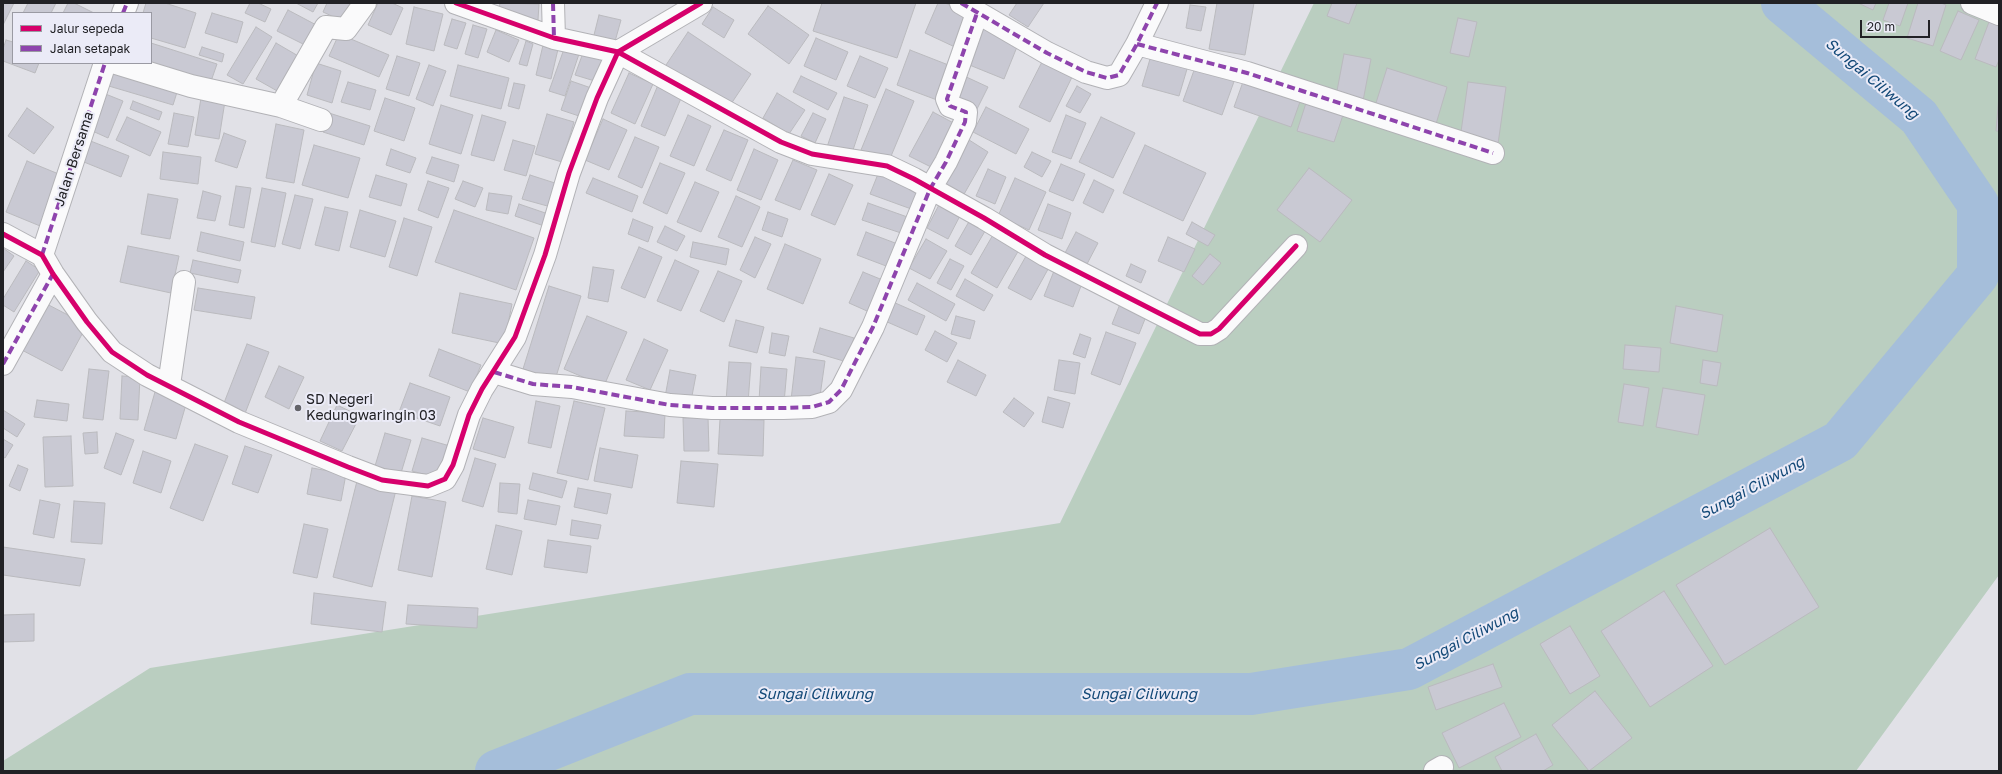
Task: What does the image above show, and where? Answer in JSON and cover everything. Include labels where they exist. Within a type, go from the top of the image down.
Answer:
[{"type":"street","points":[[281,106],[326,27],[346,29],[365,3]]},
{"type":"street","points":[[456,3],[554,38],[618,52],[781,142],[812,154],[887,166],[914,179],[984,218],[1045,255],[1200,334],[1211,334],[1219,329],[1296,246]]},
{"type":"street","points":[[553,3],[554,38]]},
{"type":"street","points":[[3,234],[42,255],[53,274],[86,322],[112,352],[146,374],[239,422],[348,467],[382,480],[428,486],[445,479],[453,465],[469,415],[482,389],[515,338],[546,255],[569,173],[597,98],[618,52],[701,3]]},
{"type":"street","points":[[494,372],[533,384],[572,387],[670,405],[712,408],[783,408],[812,407],[829,402],[841,390],[873,327],[930,189],[946,162],[967,115],[966,112],[950,106],[947,100],[969,8],[1053,56],[1086,72],[1107,78],[1119,75],[1137,44],[1157,3]]},
{"type":"street","points":[[1972,3],[1996,10]]},
{"type":"street","points":[[1137,44],[1247,73],[1494,153]]},
{"type":"street","name":"Jalan Bersama","points":[[42,255],[105,64]]},
{"type":"street","points":[[119,64],[191,86],[281,106],[321,120]]},
{"type":"street","points":[[3,364],[53,274]]},
{"type":"street","points":[[169,385],[184,282]]},
{"type":"green space","points":[[1314,3],[1985,3],[1999,24],[1999,575],[1856,771],[3,771],[3,761],[150,668],[1060,523]]},
{"type":"building","points":[[3,3],[14,3],[3,25]]},
{"type":"building","points":[[28,3],[56,3],[52,12],[24,12]]},
{"type":"building","points":[[68,3],[74,3],[92,12],[64,12]]},
{"type":"building","points":[[146,3],[165,3],[196,13],[185,48],[152,38],[152,12],[143,12]]},
{"type":"building","points":[[250,3],[258,3],[271,9],[265,22],[245,13]]},
{"type":"building","points":[[296,3],[318,3],[313,12]]},
{"type":"building","points":[[327,3],[354,3],[345,22],[323,12]]},
{"type":"building","points":[[378,3],[392,3],[403,8],[391,35],[368,25]]},
{"type":"building","points":[[500,3],[539,4],[538,20],[498,16]]},
{"type":"building","points":[[822,3],[916,3],[897,58],[813,31]]},
{"type":"building","points":[[938,3],[945,3],[972,15],[957,48],[925,33]]},
{"type":"building","points":[[1017,3],[1044,3],[1028,27],[1009,15]]},
{"type":"building","points":[[1217,3],[1254,3],[1245,55],[1209,49]]},
{"type":"building","points":[[1332,3],[1357,3],[1349,24],[1327,16]]},
{"type":"building","points":[[1858,3],[1876,3],[1873,10]]},
{"type":"building","points":[[1889,3],[1908,3],[1900,26],[1883,20]]},
{"type":"building","points":[[1918,3],[1941,3],[1946,5],[1933,46],[1907,38]]},
{"type":"building","points":[[1190,5],[1206,7],[1201,31],[1186,28]]},
{"type":"building","points":[[768,6],[809,35],[789,64],[748,34]]},
{"type":"building","points":[[414,7],[443,14],[434,51],[406,44]]},
{"type":"building","points":[[713,7],[734,20],[724,38],[702,24]]},
{"type":"building","points":[[288,10],[322,28],[311,48],[277,31]]},
{"type":"building","points":[[1958,11],[1979,20],[1961,60],[1940,51]]},
{"type":"building","points":[[212,13],[243,22],[237,43],[205,33]]},
{"type":"building","points":[[599,15],[621,20],[614,45],[593,39]]},
{"type":"building","points":[[1458,18],[1477,22],[1469,57],[1450,53]]},
{"type":"building","points":[[452,19],[466,23],[457,49],[444,45]]},
{"type":"building","points":[[1989,22],[1999,26],[1999,60],[1996,67],[1975,59]]},
{"type":"building","points":[[473,25],[487,29],[478,58],[465,54]]},
{"type":"building","points":[[256,27],[272,37],[243,84],[227,75]]},
{"type":"building","points":[[981,27],[1019,42],[1004,79],[967,64]]},
{"type":"building","points":[[496,30],[519,40],[509,62],[487,52]]},
{"type":"building","points":[[688,32],[751,74],[727,110],[664,68]]},
{"type":"building","points":[[339,34],[389,55],[379,77],[329,56]]},
{"type":"building","points":[[816,38],[848,52],[836,80],[804,66]]},
{"type":"building","points":[[6,40],[12,42],[12,64],[39,64],[35,73],[3,61],[3,49]]},
{"type":"building","points":[[526,41],[533,44],[527,66],[519,64]]},
{"type":"building","points":[[544,41],[559,45],[551,79],[536,75]]},
{"type":"building","points":[[152,43],[217,64],[209,87],[152,63]]},
{"type":"building","points":[[276,43],[300,57],[279,92],[256,79]]},
{"type":"building","points":[[202,47],[224,54],[222,62],[199,55]]},
{"type":"building","points":[[564,49],[579,54],[565,96],[549,91]]},
{"type":"building","points":[[1153,49],[1190,59],[1179,96],[1142,86]]},
{"type":"building","points":[[584,50],[606,57],[598,82],[575,75]]},
{"type":"building","points":[[910,50],[951,66],[937,100],[897,85]]},
{"type":"building","points":[[1344,54],[1371,59],[1363,101],[1336,96]]},
{"type":"building","points":[[397,56],[420,63],[409,96],[386,89]]},
{"type":"building","points":[[860,56],[888,68],[875,98],[847,86]]},
{"type":"building","points":[[1045,56],[1075,71],[1050,122],[1019,107]]},
{"type":"building","points":[[1197,62],[1236,76],[1222,115],[1183,101]]},
{"type":"building","points":[[316,63],[341,71],[332,103],[307,95]]},
{"type":"building","points":[[429,65],[446,71],[433,106],[416,99]]},
{"type":"building","points":[[458,65],[509,78],[501,109],[450,96]]},
{"type":"building","points":[[108,68],[178,89],[173,105],[102,84]]},
{"type":"building","points":[[1387,68],[1447,87],[1436,124],[1375,106]]},
{"type":"building","points":[[629,73],[653,84],[635,124],[611,113]]},
{"type":"building","points":[[962,75],[988,87],[976,111],[951,98]]},
{"type":"building","points":[[801,76],[837,93],[828,110],[793,92]]},
{"type":"building","points":[[1244,79],[1301,99],[1291,127],[1234,107]]},
{"type":"building","points":[[571,81],[597,90],[588,119],[561,110]]},
{"type":"building","points":[[348,82],[376,90],[370,110],[341,102]]},
{"type":"building","points":[[1468,82],[1506,87],[1498,144],[1460,139]]},
{"type":"building","points":[[514,83],[525,85],[519,109],[508,106]]},
{"type":"building","points":[[658,85],[682,96],[665,136],[641,126]]},
{"type":"building","points":[[1077,86],[1091,94],[1080,113],[1066,106]]},
{"type":"building","points":[[886,89],[914,101],[889,161],[861,150]]},
{"type":"building","points":[[103,93],[123,101],[108,138],[88,129]]},
{"type":"building","points":[[777,93],[805,110],[789,134],[763,118]]},
{"type":"building","points":[[1999,95],[1999,131],[1996,131]]},
{"type":"building","points":[[844,97],[868,105],[851,156],[827,147]]},
{"type":"building","points":[[201,98],[225,101],[219,139],[195,135]]},
{"type":"building","points":[[385,98],[415,108],[404,141],[374,131]]},
{"type":"building","points":[[133,101],[162,112],[159,120],[130,109]]},
{"type":"building","points":[[1306,103],[1343,115],[1334,142],[1297,131]]},
{"type":"building","points":[[441,105],[473,115],[461,154],[429,144]]},
{"type":"building","points":[[986,107],[1029,129],[1016,154],[973,132]]},
{"type":"building","points":[[27,108],[54,127],[34,154],[8,136]]},
{"type":"building","points":[[933,112],[961,127],[937,170],[909,156]]},
{"type":"building","points":[[174,113],[194,117],[188,147],[168,144]]},
{"type":"building","points":[[329,113],[370,126],[364,145],[323,132]]},
{"type":"building","points":[[813,113],[826,119],[815,143],[801,136]]},
{"type":"building","points":[[547,114],[574,122],[562,162],[535,154]]},
{"type":"building","points":[[482,115],[506,122],[494,161],[471,155]]},
{"type":"building","points":[[688,115],[711,126],[694,166],[670,156]]},
{"type":"building","points":[[1066,115],[1086,123],[1071,159],[1052,152]]},
{"type":"building","points":[[127,117],[161,132],[150,156],[116,140]]},
{"type":"building","points":[[1101,117],[1135,133],[1113,178],[1079,162]]},
{"type":"building","points":[[603,119],[627,130],[609,170],[585,160]]},
{"type":"building","points":[[276,124],[304,130],[294,183],[266,178]]},
{"type":"building","points":[[724,130],[748,140],[731,181],[706,170]]},
{"type":"building","points":[[224,133],[246,141],[237,168],[215,161]]},
{"type":"building","points":[[635,137],[659,147],[642,188],[618,177]]},
{"type":"building","points":[[966,138],[988,152],[963,196],[940,182]]},
{"type":"building","points":[[88,140],[129,156],[121,177],[79,160]]},
{"type":"building","points":[[513,140],[535,146],[526,176],[504,170]]},
{"type":"building","points":[[314,145],[360,158],[348,198],[302,185]]},
{"type":"building","points":[[1145,145],[1206,173],[1183,221],[1123,193]]},
{"type":"building","points":[[391,149],[416,158],[410,173],[386,165]]},
{"type":"building","points":[[754,149],[778,160],[761,200],[737,190]]},
{"type":"building","points":[[163,152],[201,157],[198,184],[160,179]]},
{"type":"building","points":[[1032,152],[1051,161],[1042,177],[1024,167]]},
{"type":"building","points":[[432,157],[459,165],[454,182],[426,173]]},
{"type":"building","points":[[793,160],[817,170],[800,210],[775,200]]},
{"type":"building","points":[[27,161],[66,177],[45,228],[6,212]]},
{"type":"building","points":[[660,163],[685,173],[667,214],[643,203]]},
{"type":"building","points":[[1061,164],[1085,174],[1073,201],[1049,191]]},
{"type":"building","points":[[1309,168],[1352,200],[1320,242],[1277,210]]},
{"type":"building","points":[[988,169],[1006,177],[995,204],[976,196]]},
{"type":"building","points":[[829,174],[853,185],[835,225],[811,215]]},
{"type":"building","points":[[878,174],[921,190],[914,210],[870,194]]},
{"type":"building","points":[[376,175],[407,184],[401,206],[369,197]]},
{"type":"building","points":[[530,175],[558,184],[551,207],[522,199]]},
{"type":"building","points":[[593,178],[638,196],[632,212],[586,193]]},
{"type":"building","points":[[1015,178],[1046,192],[1029,230],[998,216]]},
{"type":"building","points":[[1094,180],[1114,190],[1103,213],[1083,203]]},
{"type":"building","points":[[428,181],[449,188],[438,218],[418,210]]},
{"type":"building","points":[[463,181],[483,188],[475,207],[455,199]]},
{"type":"building","points":[[695,182],[719,192],[701,232],[677,222]]},
{"type":"building","points":[[236,186],[251,188],[244,228],[229,225]]},
{"type":"building","points":[[262,188],[286,193],[275,247],[251,242]]},
{"type":"building","points":[[203,191],[221,196],[215,221],[197,218]]},
{"type":"building","points":[[489,193],[512,196],[508,214],[486,210]]},
{"type":"building","points":[[148,194],[178,199],[170,239],[141,234]]},
{"type":"building","points":[[295,195],[313,199],[300,249],[282,244]]},
{"type":"building","points":[[736,196],[760,207],[742,247],[718,237]]},
{"type":"building","points":[[942,199],[963,210],[948,239],[927,228]]},
{"type":"building","points":[[868,203],[913,219],[907,235],[862,220]]},
{"type":"building","points":[[519,204],[554,216],[550,228],[515,216]]},
{"type":"building","points":[[1048,204],[1071,213],[1062,239],[1038,230]]},
{"type":"building","points":[[325,207],[348,212],[339,251],[315,245]]},
{"type":"building","points":[[360,210],[396,221],[385,257],[350,247]]},
{"type":"building","points":[[454,210],[534,238],[516,290],[435,262]]},
{"type":"building","points":[[768,212],[788,219],[782,237],[762,230]]},
{"type":"building","points":[[404,218],[432,227],[417,276],[389,267]]},
{"type":"building","points":[[971,218],[988,226],[971,255],[955,246]]},
{"type":"building","points":[[633,219],[653,227],[648,242],[628,234]]},
{"type":"building","points":[[1192,222],[1215,235],[1208,246],[1186,234]]},
{"type":"building","points":[[665,226],[685,236],[677,251],[657,242]]},
{"type":"building","points":[[201,232],[244,242],[240,261],[197,251]]},
{"type":"building","points":[[866,232],[903,246],[894,269],[857,255]]},
{"type":"building","points":[[1076,232],[1098,243],[1087,264],[1065,253]]},
{"type":"building","points":[[994,233],[1020,248],[997,288],[971,273]]},
{"type":"building","points":[[755,237],[771,244],[755,278],[740,270]]},
{"type":"building","points":[[1168,237],[1195,249],[1184,272],[1158,261]]},
{"type":"building","points":[[926,239],[947,251],[930,279],[909,268]]},
{"type":"building","points":[[693,242],[729,249],[726,265],[690,257]]},
{"type":"building","points":[[785,244],[821,259],[803,304],[767,289]]},
{"type":"building","points":[[128,246],[179,256],[171,293],[120,282]]},
{"type":"building","points":[[639,247],[662,257],[645,298],[621,288]]},
{"type":"building","points":[[3,248],[14,256],[3,272]]},
{"type":"building","points":[[1030,249],[1052,262],[1031,300],[1008,288]]},
{"type":"building","points":[[1210,254],[1221,263],[1203,285],[1192,276]]},
{"type":"building","points":[[950,259],[964,266],[951,290],[937,283]]},
{"type":"building","points":[[193,260],[241,270],[238,283],[190,273]]},
{"type":"building","points":[[675,260],[699,271],[681,311],[657,301]]},
{"type":"building","points":[[26,261],[40,270],[14,312],[3,305],[3,299]]},
{"type":"building","points":[[1131,264],[1146,271],[1141,283],[1126,276]]},
{"type":"building","points":[[1056,266],[1084,278],[1073,307],[1044,296]]},
{"type":"building","points":[[593,267],[614,270],[608,302],[588,298]]},
{"type":"building","points":[[718,271],[742,281],[724,322],[700,311]]},
{"type":"building","points":[[863,272],[890,283],[876,315],[849,303]]},
{"type":"building","points":[[965,279],[993,295],[984,311],[956,296]]},
{"type":"building","points":[[917,283],[955,304],[946,321],[908,300]]},
{"type":"building","points":[[549,286],[581,296],[555,380],[523,369]]},
{"type":"building","points":[[198,288],[255,297],[251,319],[194,310]]},
{"type":"building","points":[[460,293],[512,304],[504,344],[452,333]]},
{"type":"building","points":[[1122,299],[1149,309],[1139,334],[1112,324]]},
{"type":"building","points":[[43,302],[87,325],[62,371],[18,348]]},
{"type":"building","points":[[893,302],[925,316],[917,335],[885,321]]},
{"type":"building","points":[[1676,306],[1723,315],[1717,352],[1670,343]]},
{"type":"building","points":[[587,316],[627,332],[604,386],[564,369]]},
{"type":"building","points":[[956,316],[975,321],[970,339],[951,334]]},
{"type":"building","points":[[736,320],[764,327],[757,353],[729,346]]},
{"type":"building","points":[[820,328],[854,338],[847,362],[813,352]]},
{"type":"building","points":[[935,331],[957,343],[947,362],[925,350]]},
{"type":"building","points":[[1106,332],[1136,343],[1120,385],[1091,374]]},
{"type":"building","points":[[772,333],[789,336],[785,356],[769,353]]},
{"type":"building","points":[[1080,334],[1091,338],[1085,358],[1073,354]]},
{"type":"building","points":[[644,339],[668,350],[650,390],[626,380]]},
{"type":"building","points":[[247,344],[269,352],[244,416],[222,408]]},
{"type":"building","points":[[1625,345],[1661,348],[1659,372],[1623,369]]},
{"type":"building","points":[[439,349],[481,365],[470,392],[429,376]]},
{"type":"building","points":[[796,357],[825,361],[819,403],[791,400]]},
{"type":"building","points":[[958,360],[986,375],[976,396],[947,382]]},
{"type":"building","points":[[1059,360],[1080,363],[1075,394],[1054,390]]},
{"type":"building","points":[[1703,360],[1721,363],[1717,386],[1700,383]]},
{"type":"building","points":[[729,362],[751,363],[748,403],[726,401]]},
{"type":"building","points":[[279,366],[304,377],[289,409],[265,397]]},
{"type":"building","points":[[761,367],[787,369],[784,403],[759,401]]},
{"type":"building","points":[[89,369],[109,371],[103,420],[83,418]]},
{"type":"building","points":[[670,370],[696,375],[691,401],[665,397]]},
{"type":"building","points":[[122,376],[140,377],[138,420],[120,419]]},
{"type":"building","points":[[410,383],[450,397],[440,426],[399,412]]},
{"type":"building","points":[[1624,384],[1649,388],[1643,426],[1618,422]]},
{"type":"building","points":[[1663,388],[1705,395],[1698,435],[1656,427]]},
{"type":"building","points":[[155,392],[187,401],[176,439],[144,430]]},
{"type":"building","points":[[1048,397],[1070,403],[1063,428],[1042,422]]},
{"type":"building","points":[[1014,398],[1034,413],[1024,427],[1003,412]]},
{"type":"building","points":[[37,400],[69,404],[67,421],[34,417]]},
{"type":"building","points":[[536,401],[560,406],[551,448],[528,443]]},
{"type":"building","points":[[574,401],[605,408],[588,480],[557,473]]},
{"type":"building","points":[[337,405],[360,416],[342,451],[320,441]]},
{"type":"building","points":[[3,410],[25,424],[17,437],[3,428]]},
{"type":"building","points":[[626,411],[665,413],[664,438],[624,436]]},
{"type":"building","points":[[708,417],[709,451],[684,451],[683,418]]},
{"type":"building","points":[[483,418],[514,427],[505,458],[473,449]]},
{"type":"building","points":[[720,419],[764,420],[763,456],[718,454]]},
{"type":"building","points":[[97,432],[98,453],[85,454],[83,433]]},
{"type":"building","points":[[116,433],[134,440],[121,475],[104,468]]},
{"type":"building","points":[[385,433],[411,440],[401,473],[375,466]]},
{"type":"building","points":[[71,436],[73,486],[45,487],[43,437]]},
{"type":"building","points":[[422,438],[450,446],[441,479],[412,471]]},
{"type":"building","points":[[3,439],[13,445],[5,458],[3,457]]},
{"type":"building","points":[[195,444],[228,456],[203,521],[170,508]]},
{"type":"building","points":[[245,446],[272,455],[258,493],[232,484]]},
{"type":"building","points":[[600,448],[638,455],[632,488],[594,481]]},
{"type":"building","points":[[143,451],[171,461],[161,493],[133,483]]},
{"type":"building","points":[[475,458],[496,464],[483,507],[462,501]]},
{"type":"building","points":[[681,461],[718,464],[714,507],[677,503]]},
{"type":"building","points":[[18,465],[28,469],[20,491],[9,486]]},
{"type":"building","points":[[312,468],[346,474],[341,501],[307,494]]},
{"type":"building","points":[[533,473],[567,481],[562,498],[529,489]]},
{"type":"building","points":[[358,477],[397,486],[372,587],[333,577]]},
{"type":"building","points":[[500,483],[520,484],[517,514],[498,512]]},
{"type":"building","points":[[578,488],[611,494],[607,514],[574,507]]},
{"type":"building","points":[[412,496],[446,502],[432,577],[398,570]]},
{"type":"building","points":[[40,500],[60,504],[54,538],[33,534]]},
{"type":"building","points":[[528,500],[560,506],[556,525],[524,519]]},
{"type":"building","points":[[74,501],[105,503],[102,544],[71,542]]},
{"type":"building","points":[[572,520],[601,525],[598,539],[570,535]]},
{"type":"building","points":[[304,524],[328,529],[317,578],[293,573]]},
{"type":"building","points":[[496,525],[522,531],[512,575],[486,569]]},
{"type":"building","points":[[1770,528],[1819,607],[1725,665],[1676,585]]},
{"type":"building","points":[[548,540],[591,546],[587,573],[544,567]]},
{"type":"building","points":[[3,547],[85,559],[80,586],[3,575]]},
{"type":"building","points":[[1664,591],[1713,666],[1650,707],[1601,631]]},
{"type":"building","points":[[314,593],[386,602],[382,632],[311,624]]},
{"type":"building","points":[[408,605],[478,608],[477,628],[406,624]]},
{"type":"building","points":[[34,614],[34,641],[3,642],[3,615]]},
{"type":"building","points":[[1570,626],[1600,676],[1570,694],[1540,644]]},
{"type":"building","points":[[1493,664],[1502,687],[1436,710],[1428,687]]},
{"type":"building","points":[[1595,691],[1632,738],[1589,771],[1552,725]]},
{"type":"building","points":[[1504,703],[1521,737],[1459,768],[1442,733]]},
{"type":"building","points":[[1536,734],[1553,765],[1543,771],[1502,771],[1495,757]]},
{"type":"waterway","name":"Sungai Ciliwung","points":[[496,771],[690,694],[1251,694],[1409,669],[1840,441],[1978,275],[1978,204],[1919,117],[1782,3]]},
{"type":"marked path","points":[[123,12],[127,3]]},
{"type":"marked path","points":[[553,3],[554,38]]},
{"type":"marked path","points":[[961,3],[1047,53],[1086,72],[1107,78],[1119,75],[1137,44],[1157,3]]},
{"type":"marked path","points":[[494,372],[533,384],[572,387],[670,405],[712,408],[783,408],[812,407],[829,402],[841,390],[873,327],[930,189],[946,162],[965,122],[966,112],[950,106],[947,99],[977,13]]},
{"type":"marked path","points":[[1137,44],[1247,73],[1493,153]]},
{"type":"marked path","points":[[42,255],[105,64]]},
{"type":"marked path","points":[[3,364],[53,274]]},
{"type":"cycle path","points":[[456,3],[554,38],[618,52],[781,142],[812,154],[887,166],[914,179],[984,218],[1045,255],[1200,334],[1211,334],[1219,329],[1296,246]]},
{"type":"cycle path","points":[[3,234],[42,255],[53,274],[87,322],[112,352],[147,375],[239,422],[348,467],[382,480],[428,486],[445,479],[453,465],[469,415],[482,389],[515,337],[545,255],[569,173],[597,98],[618,52],[701,3]]},
{"type":"place","name":"SD Negeri Kedungwaringin 03","points":[[298,408]]}]
